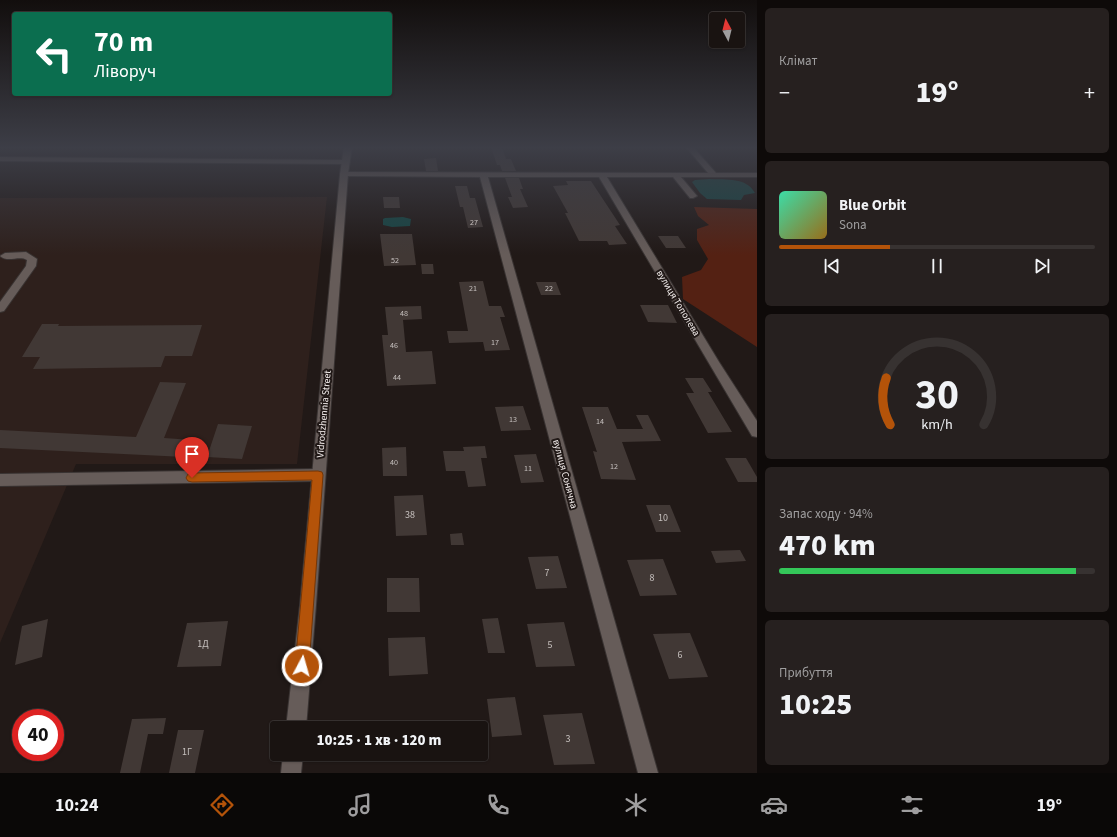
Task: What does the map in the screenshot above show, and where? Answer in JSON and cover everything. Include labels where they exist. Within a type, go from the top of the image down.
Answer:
[{"type":"street","name":"Vidrodzhennia Street","points":[[297,721],[344,183]]},
{"type":"street","name":"вулиця Сонячна","points":[[485,183],[648,773]]},
{"type":"street","name":"вулиця Тополева","points":[[606,183],[715,365],[757,432]]},
{"type":"street","points":[[682,183],[693,196]]},
{"type":"street","points":[[0,310],[31,266],[32,259],[26,255],[5,256]]},
{"type":"street","points":[[0,480],[318,475]]},
{"type":"street","points":[[291,773],[292,761]]},
{"type":"shaded area","points":[[327,197],[297,464],[76,464],[0,643],[0,198]]},
{"type":"shaded area","points":[[694,207],[757,209],[757,347],[683,299],[682,277],[701,270],[708,259],[697,240],[697,229],[709,225],[698,216]]},
{"type":"water","points":[[693,183],[744,183],[747,184],[755,193],[744,195],[741,200],[707,199],[700,193]]},
{"type":"water","points":[[403,217],[411,219],[410,226],[392,227],[383,225],[383,219],[385,218]]},
{"type":"building","points":[[507,183],[521,183],[523,189],[520,189],[528,207],[513,208],[508,197],[512,197]]},
{"type":"building","points":[[567,183],[592,183],[620,225],[615,226],[627,244],[609,245],[607,241],[579,241],[565,213],[568,213],[553,186],[568,185]]},
{"type":"building","points":[[455,186],[467,186],[470,198],[475,198],[483,227],[468,228],[463,207],[460,207]]},
{"type":"building","points":[[383,197],[399,197],[400,208],[384,208]]},
{"type":"building","points":[[380,234],[412,234],[416,265],[384,266]]},
{"type":"building","points":[[658,236],[678,236],[686,248],[666,248]]},
{"type":"building","points":[[421,264],[433,264],[434,274],[422,274]]},
{"type":"building","points":[[483,281],[489,306],[501,306],[505,317],[500,317],[510,350],[485,351],[483,342],[449,343],[447,331],[468,331],[459,282]]},
{"type":"building","points":[[536,282],[556,282],[561,295],[541,295]]},
{"type":"building","points":[[640,305],[668,305],[677,323],[648,322]]},
{"type":"building","points":[[421,306],[422,319],[403,320],[406,352],[432,351],[436,384],[387,386],[382,335],[388,335],[385,307]]},
{"type":"building","points":[[42,324],[59,324],[58,326],[202,325],[192,356],[165,356],[161,367],[33,369],[40,357],[22,357]]},
{"type":"building","points":[[685,378],[703,378],[712,392],[708,392],[732,432],[708,433],[686,393],[694,393]]},
{"type":"building","points":[[160,382],[186,383],[164,438],[192,440],[185,457],[0,448],[0,430],[136,437]]},
{"type":"building","points":[[523,406],[531,430],[501,431],[495,407]]},
{"type":"building","points":[[582,407],[608,407],[617,429],[643,429],[636,415],[648,415],[661,441],[622,442],[636,480],[601,479],[593,451],[597,452]]},
{"type":"building","points":[[218,424],[252,426],[242,459],[207,457]]},
{"type":"building","points":[[485,446],[487,458],[481,458],[486,486],[468,487],[465,471],[446,471],[443,451],[464,451],[463,447]]},
{"type":"building","points":[[406,447],[407,476],[383,476],[382,448]]},
{"type":"building","points":[[536,454],[544,482],[521,483],[514,455]]},
{"type":"building","points":[[725,458],[746,458],[757,477],[757,482],[738,482]]},
{"type":"building","points":[[423,495],[427,535],[396,536],[394,496]]},
{"type":"building","points":[[646,505],[670,505],[681,532],[656,532]]},
{"type":"building","points":[[462,533],[464,545],[451,545],[450,534]]},
{"type":"building","points":[[740,550],[746,561],[716,563],[711,551]]},
{"type":"building","points":[[558,556],[567,588],[536,589],[528,557]]},
{"type":"building","points":[[663,559],[677,595],[640,596],[627,560]]},
{"type":"building","points":[[387,578],[419,578],[420,612],[387,612]]},
{"type":"building","points":[[498,618],[505,653],[488,653],[482,619]]},
{"type":"building","points":[[48,619],[42,657],[15,665],[22,626]]},
{"type":"building","points":[[228,621],[221,666],[177,667],[187,623]]},
{"type":"building","points":[[564,622],[575,666],[536,667],[527,624]]},
{"type":"building","points":[[690,633],[708,677],[669,679],[653,634]]},
{"type":"building","points":[[425,637],[428,674],[389,676],[388,638]]},
{"type":"building","points":[[515,697],[522,735],[492,737],[487,699]]},
{"type":"building","points":[[582,713],[595,764],[554,765],[543,715]]},
{"type":"building","points":[[166,718],[163,734],[148,734],[140,773],[120,773],[132,719]]},
{"type":"building","points":[[178,730],[204,730],[195,773],[169,773]]},
{"type":"route","points":[[192,478],[318,475],[302,666]]}]
